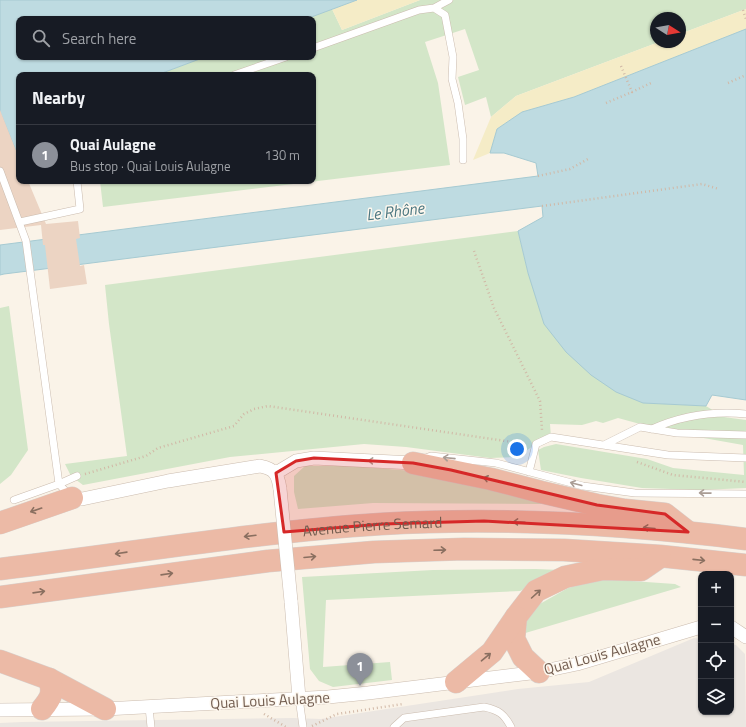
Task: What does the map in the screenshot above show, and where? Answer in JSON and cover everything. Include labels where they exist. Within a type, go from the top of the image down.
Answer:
[{"type":"highway","points":[[413,463],[491,479],[596,505],[625,510],[665,514],[688,532]]},
{"type":"highway","points":[[0,523],[66,491]]},
{"type":"highway","name":"Avenue Pierre Semard","points":[[0,569],[168,546],[314,529],[383,524],[484,521],[624,526],[746,539]]},
{"type":"highway","name":"Avenue Pierre Semard","points":[[0,597],[260,562],[374,552],[464,549],[564,550],[660,556],[746,565]]},
{"type":"highway","points":[[456,682],[492,652],[536,591],[565,577],[603,569],[641,570],[660,556]]},
{"type":"highway","points":[[516,617],[514,638],[523,657],[539,672]]},
{"type":"highway","points":[[0,662],[50,679],[105,709]]},
{"type":"highway","points":[[42,709],[50,699],[52,687],[50,679]]},
{"type":"street","points":[[276,473],[296,461],[314,458],[413,463]]},
{"type":"street","points":[[66,491],[82,499],[168,481],[260,466],[269,467],[276,473],[280,489],[299,698]]},
{"type":"street","name":"Quai Louis Aulagne","points":[[0,710],[105,709],[328,697],[456,682],[539,672],[577,664],[698,628]]},
{"type":"street","points":[[734,628],[746,637]]},
{"type":"lane","points":[[316,47],[419,10],[434,8],[449,0]]},
{"type":"lane","points":[[434,8],[445,14],[454,57],[452,79],[458,103],[463,139],[463,160]]},
{"type":"lane","points":[[243,72],[277,60]]},
{"type":"lane","points":[[0,170],[26,241],[66,491]]},
{"type":"lane","points":[[20,222],[80,209],[77,184]]},
{"type":"lane","points":[[652,429],[670,421],[720,413],[746,414]]},
{"type":"lane","points":[[604,445],[640,427],[677,433],[746,435]]},
{"type":"lane","points":[[528,472],[536,444],[550,437],[668,455],[746,458]]},
{"type":"lane","points":[[413,463],[431,456],[496,463],[583,486],[634,493],[746,494]]},
{"type":"lane","points":[[14,500],[66,491],[77,476]]},
{"type":"lane","points":[[299,698],[303,727]]},
{"type":"lane","points":[[149,706],[152,727]]},
{"type":"lane","points":[[394,727],[404,718],[484,707],[495,710],[506,717],[511,727]]},
{"type":"path","points":[[743,10],[746,19]]},
{"type":"path","points":[[621,66],[632,92]]},
{"type":"path","points":[[728,83],[746,75]]},
{"type":"path","points":[[606,103],[653,82]]},
{"type":"path","points":[[538,176],[570,169],[588,158]]},
{"type":"path","points":[[542,206],[702,184],[719,189]]},
{"type":"path","points":[[474,251],[494,308],[540,401],[543,441]]},
{"type":"path","points":[[77,476],[146,456],[158,448],[234,426],[244,414],[254,409],[268,406],[520,443],[536,444]]},
{"type":"path","points":[[635,461],[673,474],[746,482]]},
{"type":"highlighted area","points":[[314,458],[413,463],[451,470],[597,505],[665,514],[688,532],[484,521],[383,524],[284,532],[276,473],[296,461]]},
{"type":"shaded area","points":[[694,638],[698,639],[698,715],[734,715],[734,645],[736,645],[745,654],[746,727],[0,727],[0,723],[22,722],[293,718],[321,719],[518,689],[589,682]]},
{"type":"green space","points":[[420,0],[746,0],[746,9],[686,32],[686,12],[650,12],[650,45],[516,96],[491,117],[486,97],[465,105],[458,77],[479,70],[465,29],[425,42],[438,83],[450,165],[316,181],[316,72],[165,72],[197,60],[316,60],[316,16],[314,16],[332,9],[342,30]]},
{"type":"green space","points":[[100,184],[293,184],[103,207]]},
{"type":"green space","points":[[518,231],[528,273],[646,403],[706,406],[724,417],[746,420],[746,488],[701,490],[642,488],[541,470],[538,450],[556,444],[647,459],[673,468],[744,475],[743,445],[698,437],[618,418],[603,423],[596,421],[582,425],[550,424],[551,437],[536,444],[517,457],[490,458],[406,447],[364,444],[230,457],[83,485],[71,476],[65,464],[127,456],[105,285]]},
{"type":"green space","points":[[9,306],[28,450],[11,475],[0,484],[0,308]]},
{"type":"green space","points":[[305,466],[350,466],[438,473],[544,501],[542,504],[373,503],[298,509],[294,492],[294,476]]},
{"type":"green space","points":[[433,570],[560,570],[520,591],[326,600],[323,667],[390,662],[392,680],[333,687],[319,681],[310,669],[302,577]]},
{"type":"green space","points":[[603,579],[675,584],[681,587],[522,634],[523,622],[538,605],[568,588]]},
{"type":"sand","points":[[357,0],[420,0],[342,30],[332,9]]},
{"type":"sand","points":[[746,9],[746,29],[574,97],[522,112],[497,129],[490,153],[473,160],[491,117],[516,96],[650,45],[650,48],[686,48],[686,32]]},
{"type":"water","points":[[0,0],[357,0],[314,16],[16,16],[16,60],[197,60],[165,72],[16,72],[16,151],[0,112]]},
{"type":"water","name":"Le Rhône","points":[[746,29],[746,400],[712,395],[706,406],[643,403],[616,392],[591,375],[566,352],[544,324],[528,273],[518,231],[543,217],[542,206],[0,275],[0,245],[538,176],[536,163],[504,153],[490,153],[497,129],[522,112],[574,97]]},
{"type":"building","points":[[0,110],[16,150],[16,184],[29,184],[46,224],[78,221],[80,238],[76,239],[80,266],[84,265],[87,284],[50,289],[41,225],[0,230]]},
{"type":"place","name":"Quai Aulagne","points":[[360,686]]}]
